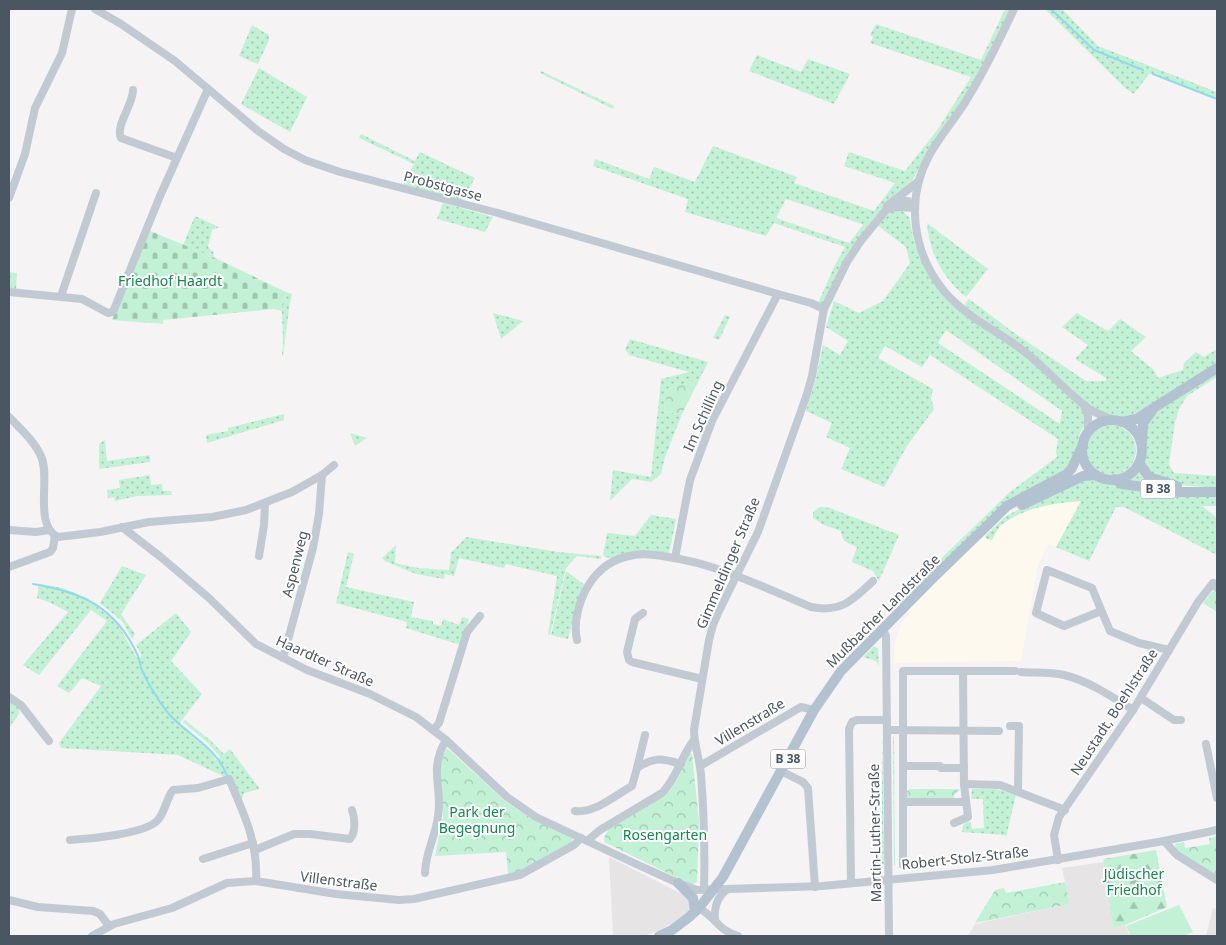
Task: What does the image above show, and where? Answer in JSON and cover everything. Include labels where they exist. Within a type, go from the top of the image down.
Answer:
[{"type":"main road","points":[[1154,408],[1143,423],[1138,463],[1128,475],[1114,479],[1096,475],[1084,460],[1083,444],[1088,432],[1102,422],[1136,418],[1217,368]]},
{"type":"main road","points":[[1119,421],[1134,431],[1140,439],[1141,447]]},
{"type":"main road","name":"B 38","points":[[996,517],[1007,506],[1068,474],[1083,444]]},
{"type":"main road","name":"B 38","points":[[1138,463],[1145,473],[1155,479],[1203,491]]},
{"type":"main road","name":"B 38","points":[[996,517],[1085,475],[1096,475]]},
{"type":"main road","name":"B 38","points":[[1114,479],[1122,484],[1180,492],[1217,492]]},
{"type":"main road","name":"Mußbacher Landstraße","points":[[708,890],[727,870],[814,710],[842,671],[996,517]]},
{"type":"main road","points":[[678,883],[691,895],[697,910]]},
{"type":"main road","name":"B 38","points":[[659,936],[681,924],[697,910],[708,890]]},
{"type":"street","points":[[9,198],[25,154],[35,108],[62,53],[72,9]]},
{"type":"street","name":"Probstgasse","points":[[95,9],[121,24],[175,61],[258,131],[292,154],[319,165],[507,216],[811,303],[824,309]]},
{"type":"street","points":[[1014,9],[984,71],[962,108],[929,155],[919,181],[915,208],[917,233],[921,250],[931,271],[944,291],[961,307],[1036,360],[1091,410],[1119,421]]},
{"type":"street","points":[[9,292],[82,299],[108,313],[113,312],[139,246],[208,89]]},
{"type":"street","points":[[133,90],[132,100],[119,130],[121,138],[177,158]]},
{"type":"street","name":"Gimmeldinger Straße","points":[[708,890],[700,766],[694,740],[694,730],[713,625],[758,532],[806,397],[812,376],[824,309],[847,262],[860,242],[886,210],[887,206],[919,181]]},
{"type":"street","points":[[61,296],[96,193]]},
{"type":"street","points":[[894,201],[908,201],[915,208]]},
{"type":"street","points":[[886,210],[896,207],[915,208]]},
{"type":"street","name":"Im Schilling","points":[[675,558],[690,480],[712,421],[778,294]]},
{"type":"street","points":[[1083,404],[1088,416],[1088,432]]},
{"type":"street","points":[[9,417],[42,457],[44,465],[44,499],[52,533],[53,548],[50,552],[9,567]]},
{"type":"street","points":[[9,530],[52,533],[61,537],[149,522],[212,517],[265,504],[322,476],[334,465]]},
{"type":"street","name":"Aspenweg","points":[[283,658],[313,548],[323,484],[322,476]]},
{"type":"street","points":[[258,556],[264,525],[265,504]]},
{"type":"street","name":"Haardter Straße","points":[[122,527],[209,598],[252,641],[307,670],[390,704],[416,717],[446,740],[512,802],[536,817],[678,883],[708,890]]},
{"type":"street","points":[[577,640],[574,627],[580,604],[591,582],[602,569],[619,559],[634,555],[652,554],[707,565],[811,607],[821,609],[848,603],[872,580]]},
{"type":"street","points":[[1101,611],[1064,626],[1036,612],[1047,570],[1092,588],[1110,631],[1140,643],[1169,650]]},
{"type":"street","name":"Neustadt, Boehlstraße","points":[[1058,860],[1055,829],[1060,816],[1133,710],[1198,602],[1215,586]]},
{"type":"street","points":[[643,613],[635,619],[627,652],[629,660],[702,679]]},
{"type":"street","points":[[434,730],[439,723],[468,632],[480,616]]},
{"type":"street","name":"Martin-Luther-Straße","points":[[883,629],[886,636],[889,936]]},
{"type":"street","name":"Martin-Luther-Straße","points":[[903,865],[904,766],[902,671],[1050,673],[1070,677],[1094,686],[1133,710]]},
{"type":"street","points":[[954,823],[968,817],[969,810],[965,802],[964,784],[963,671]]},
{"type":"street","points":[[9,696],[21,705],[48,741]]},
{"type":"street","points":[[1140,698],[1174,720],[1181,720]]},
{"type":"street","name":"Villenstraße","points":[[700,766],[801,707],[814,710]]},
{"type":"street","name":"Martin-Luther-Straße","points":[[851,883],[849,729],[852,722],[857,720],[887,720]]},
{"type":"street","points":[[1010,726],[1019,726],[1018,790]]},
{"type":"street","points":[[886,730],[999,731]]},
{"type":"street","points":[[575,812],[585,812],[614,798],[632,786],[645,735]]},
{"type":"street","points":[[425,873],[426,862],[439,813],[436,767],[446,740]]},
{"type":"street","name":"Villenstraße","points":[[92,936],[110,926],[172,908],[227,883],[256,881],[336,894],[399,900],[414,899],[520,875],[584,840],[662,793],[669,786],[694,740]]},
{"type":"street","points":[[1206,744],[1217,798]]},
{"type":"street","points":[[637,768],[654,759],[681,764]]},
{"type":"street","points":[[904,766],[964,768]]},
{"type":"street","points":[[781,771],[803,782],[808,788],[815,887]]},
{"type":"street","points":[[70,840],[99,837],[142,828],[158,820],[173,790],[198,788],[229,779],[249,828],[254,847],[256,881]]},
{"type":"street","points":[[964,784],[1000,785],[1018,790],[1065,810]]},
{"type":"street","name":"Martin-Luther-Straße","points":[[903,802],[965,802]]},
{"type":"street","points":[[203,859],[254,847],[294,834],[350,839],[354,834],[352,810]]},
{"type":"street","name":"Robert-Stolz-Straße","points":[[708,890],[815,887],[993,870],[1058,860],[1217,830]]},
{"type":"street","points":[[1164,841],[1177,855],[1217,880]]},
{"type":"street","points":[[715,920],[716,906],[719,898],[730,888]]},
{"type":"street","points":[[9,900],[38,907],[92,911],[100,914],[110,926]]},
{"type":"street","points":[[697,910],[708,913],[728,932],[738,936]]},
{"type":"shaded area","points":[[1081,501],[1056,547],[1048,544],[1038,565],[1021,661],[894,663],[895,642],[902,623],[909,614],[907,611],[978,541],[985,536],[987,539],[992,540],[1001,524],[1030,510],[1052,504]]},
{"type":"shaded area","points":[[609,857],[686,896],[691,907],[679,920],[655,932],[643,936],[613,936]]},
{"type":"shaded area","points":[[1103,862],[1113,928],[1125,925],[1130,936],[968,936],[975,924],[1070,904],[1062,868]]},
{"type":"shaded area","points":[[1213,908],[1217,910],[1217,936],[1206,936]]},
{"type":"green space","points":[[1005,9],[1011,9],[976,80],[924,159],[910,185],[883,208],[823,306],[818,303],[845,247],[774,223],[766,236],[685,212],[688,199],[593,166],[595,159],[649,179],[654,167],[695,182],[713,146],[797,177],[794,183],[874,211],[895,183],[844,166],[849,152],[905,171],[938,129],[971,77],[870,43],[873,37],[870,35],[876,24],[981,60]],"holes":[[[786,199],[862,224],[849,243],[776,218]]]},
{"type":"green space","points":[[1045,9],[1062,9],[1098,46],[1217,92],[1217,100],[1152,74],[1149,74],[1134,94],[1125,88]]},
{"type":"green space","points":[[252,25],[269,35],[269,40],[258,64],[239,56]]},
{"type":"green space","points":[[757,55],[801,72],[808,59],[850,74],[834,104],[749,71]]},
{"type":"green space","points":[[259,68],[307,97],[290,132],[241,104]]},
{"type":"green space","points":[[541,71],[614,106],[613,109],[540,73]]},
{"type":"green space","points":[[361,134],[415,161],[420,152],[475,178],[462,201],[403,185],[414,164],[359,138]]},
{"type":"green space","points":[[443,203],[493,217],[485,232],[437,219]]},
{"type":"green space","points":[[900,209],[909,217],[915,244],[926,268],[959,311],[1021,351],[1083,409],[1086,423],[1080,433],[1071,468],[1010,502],[901,605],[897,601],[1010,492],[1057,457],[1058,439],[930,355],[922,367],[885,346],[878,358],[933,389],[931,398],[934,409],[907,446],[884,487],[841,469],[850,448],[826,437],[832,423],[806,411],[823,345],[840,355],[848,341],[826,327],[834,301],[859,313],[883,301],[910,263],[906,247],[877,225],[887,213]],"holes":[[[946,330],[1062,411],[1060,424],[938,343]]]},
{"type":"green space","points":[[195,216],[219,227],[212,230],[208,247],[214,253],[213,257],[183,245]]},
{"type":"green space","points":[[927,223],[988,269],[966,297],[950,282],[934,255]]},
{"type":"green space","name":"Friedhof Haardt","points":[[148,230],[213,257],[286,292],[282,311],[273,309],[163,320],[163,324],[112,320]]},
{"type":"green space","points":[[9,272],[17,273],[16,290],[9,289]]},
{"type":"green space","points":[[286,292],[292,294],[282,356],[282,311]]},
{"type":"green space","points":[[969,299],[1017,335],[1086,381],[1106,381],[1106,378],[1075,359],[1088,345],[1062,327],[1077,313],[1108,331],[1120,319],[1146,337],[1131,351],[1154,370],[1158,378],[1183,370],[1184,363],[1196,352],[1204,357],[1217,349],[1217,365],[1125,419],[1097,411],[1090,406],[1043,362],[964,305]]},
{"type":"green space","points":[[493,313],[523,321],[501,339]]},
{"type":"green space","points":[[725,315],[730,317],[719,340],[713,338]]},
{"type":"green space","points":[[630,339],[708,362],[699,380],[667,389],[664,412],[682,414],[665,457],[661,474],[651,482],[632,479],[610,501],[613,470],[651,477],[661,379],[689,372],[629,355],[625,349]]},
{"type":"green space","points":[[1217,372],[1217,377],[1187,396],[1179,409],[1175,422],[1169,464],[1174,473],[1217,476],[1217,488],[1180,485],[1151,476],[1143,462],[1148,417]]},
{"type":"green space","points":[[699,380],[682,414],[664,412],[667,389]]},
{"type":"green space","points":[[284,414],[284,420],[207,443],[206,435],[228,431],[228,428]]},
{"type":"green space","points":[[1106,425],[1116,425],[1129,432],[1136,445],[1136,455],[1129,468],[1116,475],[1106,475],[1097,471],[1090,464],[1086,455],[1086,445],[1090,436],[1097,429]]},
{"type":"green space","points":[[350,433],[367,438],[355,446]]},
{"type":"green space","points":[[105,440],[107,461],[150,455],[150,462],[99,469],[99,444]]},
{"type":"green space","points":[[1140,469],[1165,485],[1128,480]]},
{"type":"green space","points":[[150,475],[151,485],[162,484],[163,491],[171,491],[172,495],[137,496],[115,501],[114,497],[108,498],[107,490],[120,488],[119,480]]},
{"type":"green space","points":[[1094,477],[1117,485],[1217,495],[1217,506],[1202,506],[1217,518],[1217,555],[1124,507],[1116,507],[1089,561],[1056,547],[1081,501],[1061,503],[1030,510],[1001,525],[992,540],[987,539],[985,536],[1006,516],[1081,478]]},
{"type":"green space","points":[[820,507],[830,508],[899,535],[879,581],[873,571],[852,561],[857,547],[846,542],[841,531],[824,525],[813,518],[813,512]]},
{"type":"green space","points":[[651,515],[676,519],[669,554],[640,552],[612,559],[603,556],[607,533],[635,536]]},
{"type":"green space","points":[[466,537],[558,552],[601,556],[601,559],[577,556],[566,568],[550,635],[548,634],[557,576],[506,564],[504,568],[459,558],[454,576],[445,574],[444,579],[416,574],[382,558],[396,545],[395,563],[418,568],[449,570],[451,553]]},
{"type":"green space","points":[[348,552],[354,554],[346,587],[414,602],[411,617],[433,621],[433,624],[441,626],[443,619],[459,625],[462,617],[469,619],[461,645],[406,628],[407,622],[336,603]]},
{"type":"green space","points":[[122,566],[146,575],[121,614],[135,634],[132,639],[123,622],[100,603]]},
{"type":"green space","points":[[566,571],[585,585],[579,598],[568,639],[551,635]]},
{"type":"green space","points":[[39,584],[63,588],[89,599],[116,621],[137,658],[142,656],[136,645],[176,613],[191,632],[171,661],[202,694],[179,724],[210,750],[216,760],[220,757],[208,743],[183,722],[185,720],[224,754],[230,749],[260,789],[244,793],[242,799],[223,776],[178,755],[61,748],[59,743],[101,686],[82,678],[69,693],[57,686],[107,621],[91,610],[39,675],[23,665],[68,612],[37,598]]},
{"type":"green space","points":[[1213,591],[1217,592],[1217,612],[1203,603]]},
{"type":"green space","points":[[874,646],[878,649],[879,666],[876,661],[863,657]]},
{"type":"green space","points":[[9,700],[20,708],[19,714],[9,728]]},
{"type":"green space","points":[[882,726],[884,865],[882,865]]},
{"type":"green space","points":[[894,737],[895,865],[894,865]]},
{"type":"green space","name":"Park der Begegnung","points":[[447,748],[506,802],[529,817],[572,838],[572,844],[526,869],[510,875],[508,874],[506,852],[435,856],[443,816],[439,766]]},
{"type":"green space","name":"Rosengarten","points":[[689,753],[692,754],[699,821],[697,882],[692,885],[604,842],[605,835],[609,829],[669,792],[679,776]]},
{"type":"green space","points":[[910,789],[960,789],[954,795],[954,800],[907,799],[907,791]]},
{"type":"green space","points":[[972,789],[996,789],[1016,795],[1006,837],[1005,835],[962,832],[963,825],[967,822],[971,822],[972,829],[984,828],[983,799],[971,799]]},
{"type":"green space","points":[[1217,836],[1217,878],[1176,851],[1175,844],[1184,842],[1185,848],[1210,844],[1209,838]]},
{"type":"green space","name":"Jüdischer Friedhof","points":[[1156,850],[1167,907],[1125,925],[1113,928],[1104,859]]},
{"type":"green space","points":[[1065,882],[1070,904],[975,923],[995,890],[1004,888],[1006,893]]},
{"type":"green space","points":[[1179,905],[1193,932],[1183,936],[1131,936],[1126,926]]},
{"type":"waterway","points":[[1051,9],[1094,50],[1143,70]]},
{"type":"waterway","points":[[1153,74],[1217,99]]},
{"type":"waterway","points":[[33,584],[51,587],[82,597],[108,614],[129,639],[148,682],[164,708],[176,721],[209,749],[227,776]]}]
